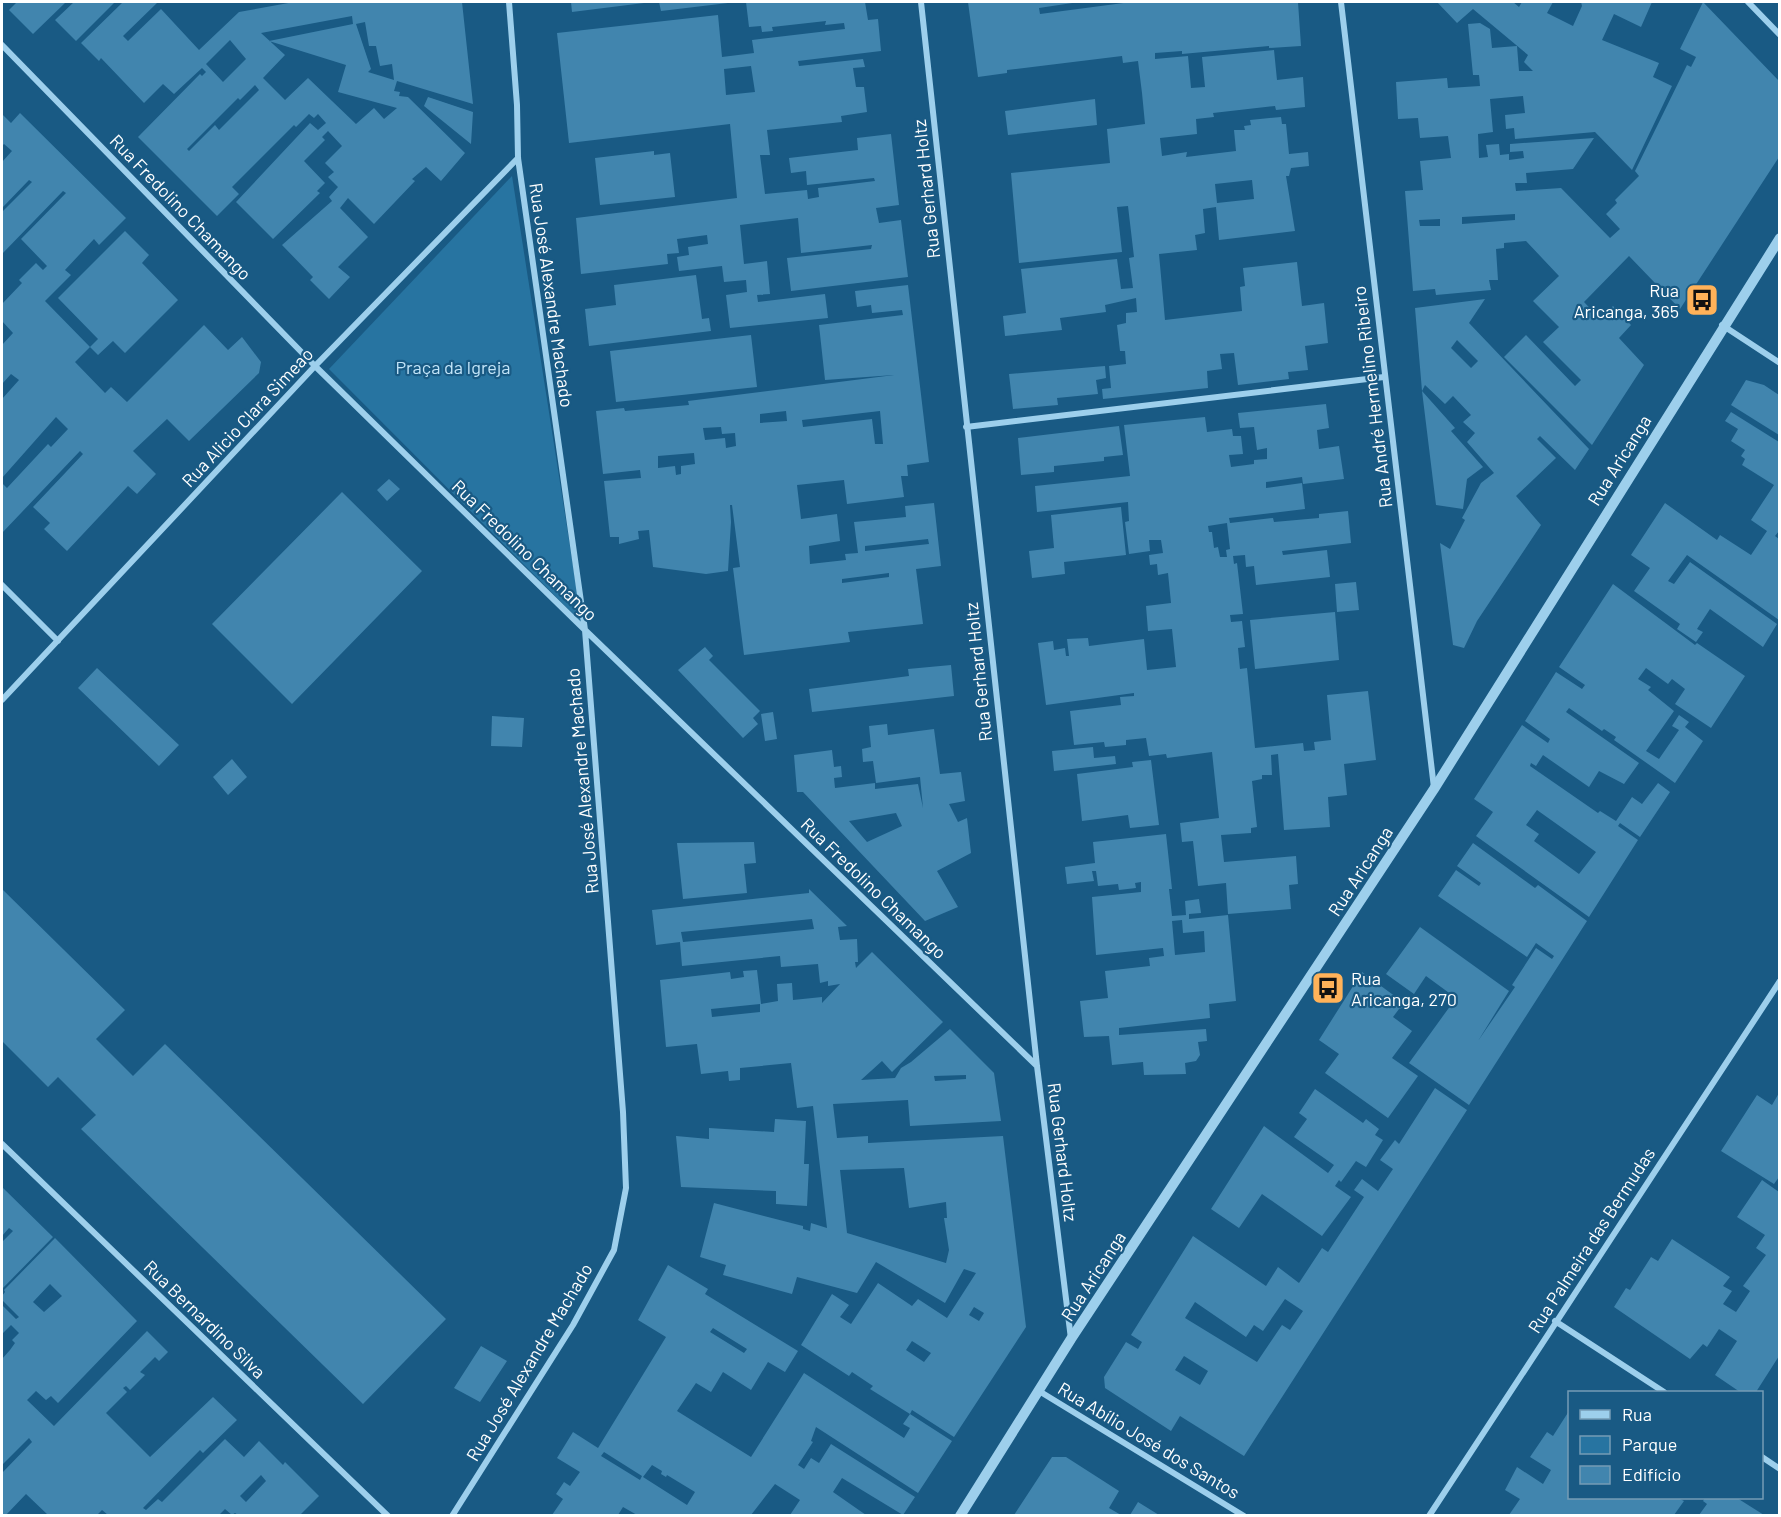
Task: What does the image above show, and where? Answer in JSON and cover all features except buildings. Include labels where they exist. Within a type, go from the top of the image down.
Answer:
[{"type":"street","name":"Rua José Alexandre Machado","points":[[452,1515],[573,1325],[614,1250],[626,1188],[623,1112],[585,630],[518,158],[517,105],[509,2]]},
{"type":"street","name":"Rua Gerhard Holtz","points":[[921,2],[1037,1066],[1071,1339]]},
{"type":"street","name":"Rua André Hermelino Ribeiro","points":[[1341,2],[1434,789]]},
{"type":"street","points":[[1748,2],[1779,35]]},
{"type":"street","name":"Rua Fredolino Chamango","points":[[2,45],[315,366],[1037,1066]]},
{"type":"street","name":"Rua Alicio Clara Simeao","points":[[2,700],[315,366],[518,158]]},
{"type":"street","name":"Rua Aricanga","points":[[960,1515],[1071,1339],[1434,789],[1722,325],[1779,238]]},
{"type":"street","points":[[1722,325],[1779,363]]},
{"type":"street","points":[[966,427],[1384,377]]},
{"type":"street","points":[[2,585],[58,641]]},
{"type":"street","name":"Rua Palmeira das Bermudas","points":[[1429,1515],[1776,992],[1779,981]]},
{"type":"street","name":"Rua Bernardino Silva","points":[[2,1144],[388,1515]]},
{"type":"street","points":[[1556,1322],[1662,1391]]},
{"type":"street","name":"Rua Abílio José dos Santos","points":[[1039,1391],[1244,1515]]},
{"type":"street","points":[[1763,1458],[1779,1468]]},
{"type":"green space","name":"Praça da Igreja","points":[[512,176],[582,623],[329,369]]},
{"type":"place","name":"Rua Aricanga, 365","points":[[1702,300]]},
{"type":"place","name":"Rua Aricanga, 270","points":[[1328,988]]}]
